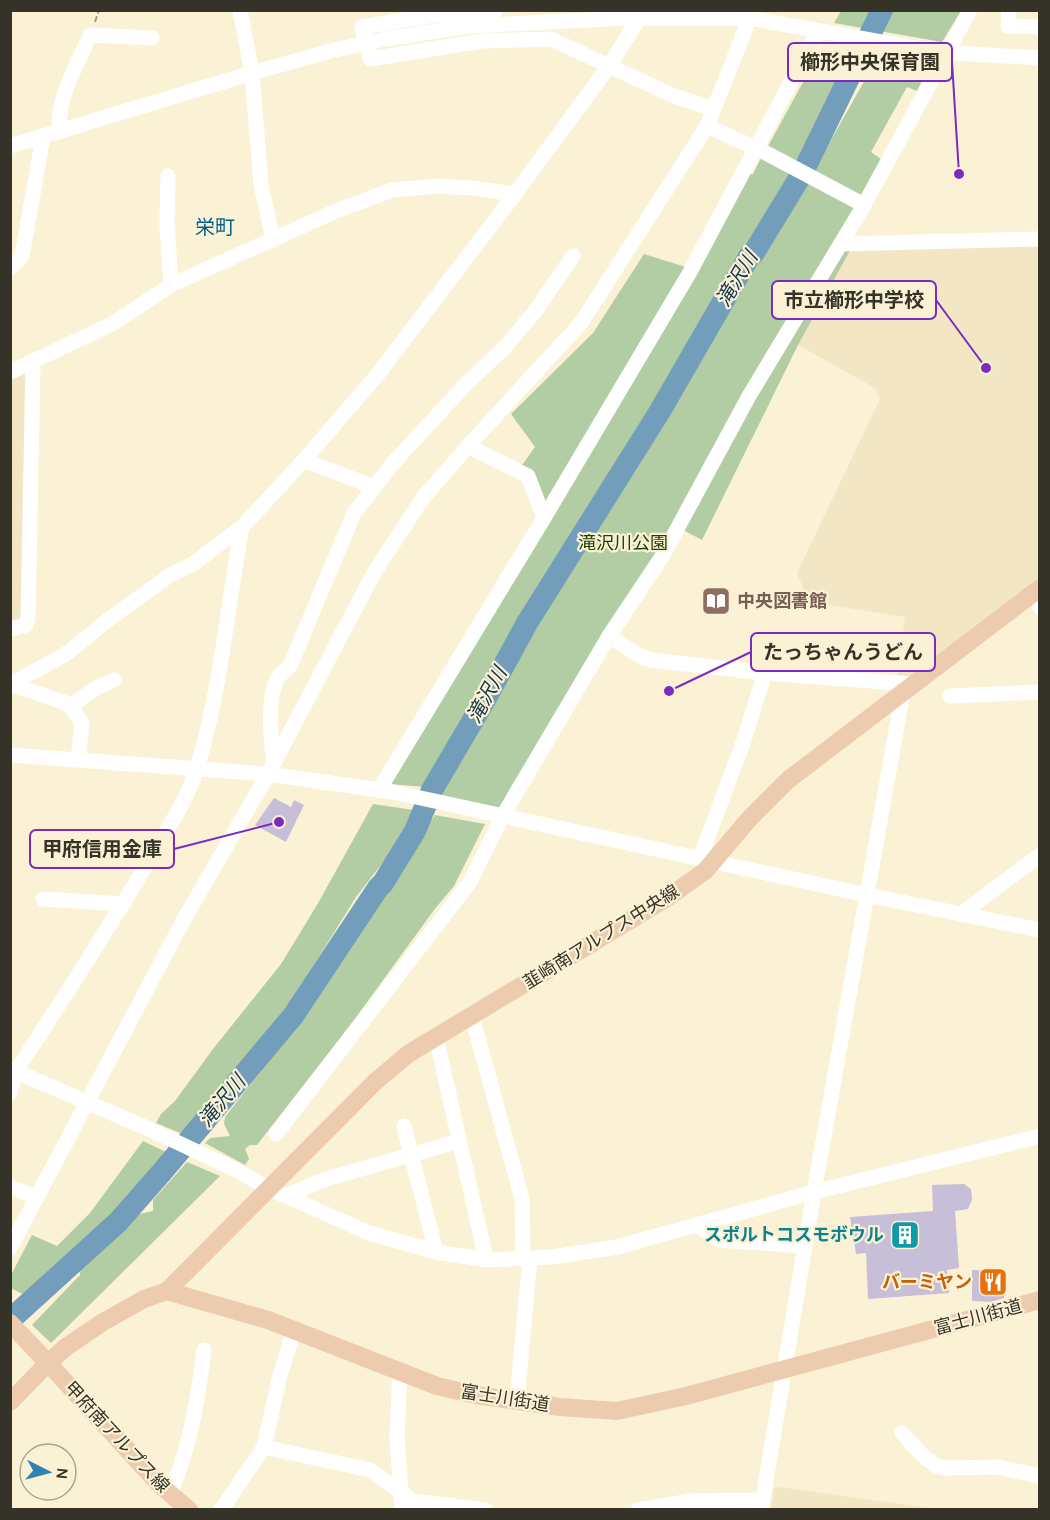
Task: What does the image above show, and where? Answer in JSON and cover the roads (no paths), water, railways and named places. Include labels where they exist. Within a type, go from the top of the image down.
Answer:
[{"type":"main road","name":"韮崎南アルプス中央線","points":[[167,1291],[375,1082],[408,1054],[670,896],[705,871],[708,859],[788,780],[907,688],[1038,595]]},
{"type":"main road","name":"富士川街道","points":[[167,1291],[268,1320],[437,1386],[476,1395],[560,1407],[617,1411],[686,1396],[1040,1300]]},
{"type":"main road","points":[[10,1402],[43,1358],[66,1347],[144,1299],[167,1291]]},
{"type":"main road","points":[[10,1323],[43,1358]]},
{"type":"main road","name":"甲府南アルプス線","points":[[43,1358],[170,1494],[189,1509]]},
{"type":"street","points":[[240,10],[252,73],[261,185],[273,240]]},
{"type":"street","points":[[496,10],[429,13],[362,27],[370,59],[482,41],[551,39],[674,96],[714,109]]},
{"type":"street","points":[[276,1134],[470,882],[502,817],[609,636],[663,555],[749,396],[864,205],[942,53],[970,10]]},
{"type":"street","points":[[1009,10],[1008,33],[1040,27]]},
{"type":"street","points":[[10,146],[252,73],[366,43],[469,26],[627,18],[650,14],[750,14],[772,16],[823,32],[942,53],[1040,58]]},
{"type":"street","points":[[11,684],[66,654],[170,575],[193,564],[242,527],[304,460],[378,374],[650,14]]},
{"type":"street","points":[[10,1248],[183,921],[271,768],[375,571],[423,498],[581,323],[707,126],[750,14]]},
{"type":"street","points":[[386,791],[761,151],[823,32]]},
{"type":"street","points":[[58,132],[58,116],[62,100],[70,76],[79,64],[90,35],[152,38]]},
{"type":"street","points":[[707,126],[761,151],[864,205]]},
{"type":"street","points":[[10,268],[22,256],[43,137]]},
{"type":"street","points":[[168,176],[166,224],[171,285]]},
{"type":"street","points":[[10,372],[33,363],[114,322],[171,285],[336,211],[392,190],[437,186],[515,194]]},
{"type":"street","points":[[841,244],[1040,239]]},
{"type":"street","points":[[271,768],[271,706],[279,677],[290,666],[354,513],[394,462],[464,386],[506,346],[536,310],[573,256]]},
{"type":"street","points":[[10,629],[26,625],[28,618],[33,363]]},
{"type":"street","points":[[468,446],[528,476],[544,518]]},
{"type":"street","points":[[304,460],[374,487]]},
{"type":"street","points":[[10,1093],[12,1071],[124,904],[182,804],[197,769],[220,671],[230,590],[242,527]]},
{"type":"street","points":[[609,636],[638,656],[650,660],[907,688],[814,1192],[762,1505],[691,1501],[638,1509]]},
{"type":"street","points":[[708,859],[765,673]]},
{"type":"street","points":[[70,706],[96,688],[114,680]]},
{"type":"street","points":[[11,684],[70,706],[82,723],[78,760]]},
{"type":"street","points":[[950,696],[1040,692]]},
{"type":"street","points":[[10,755],[197,769],[271,768],[708,859],[867,896],[1040,930]]},
{"type":"street","points":[[961,914],[1040,855]]},
{"type":"street","points":[[43,899],[124,904]]},
{"type":"street","points":[[472,1016],[522,1199],[527,1258],[517,1401]]},
{"type":"street","points":[[436,1037],[486,1259]]},
{"type":"street","points":[[12,1071],[149,1129],[236,1170],[268,1188],[369,1233],[436,1252],[486,1259],[527,1258],[617,1247],[814,1192],[1040,1136]]},
{"type":"street","points":[[405,1126],[436,1252]]},
{"type":"street","points":[[286,1196],[326,1179],[459,1141]]},
{"type":"street","points":[[10,1187],[37,1197]]},
{"type":"street","points":[[698,1225],[719,1240],[805,1245]]},
{"type":"street","points":[[221,1509],[264,1447],[280,1375],[294,1330]]},
{"type":"street","points":[[170,1494],[182,1467],[190,1439],[198,1400],[204,1350]]},
{"type":"street","points":[[400,1371],[397,1437],[402,1509]]},
{"type":"street","points":[[902,1433],[925,1458],[937,1466],[945,1468],[997,1467],[1040,1476]]},
{"type":"street","points":[[264,1447],[370,1470],[413,1501],[486,1509]]},
{"type":"waterway","name":"滝沢川","points":[[10,1320],[118,1222],[162,1172],[293,1016],[383,883],[415,831],[432,790],[527,623],[660,411],[750,255],[753,254],[803,172],[882,10]]},
{"type":"place","name":"櫛形中央保育園","points":[[959,174]]},
{"type":"place","name":"市立櫛形中学校","points":[[986,368]]},
{"type":"place","name":"中央図書館","points":[[716,601]]},
{"type":"place","name":"たっちゃんうどん","points":[[669,691]]},
{"type":"place","name":"甲府信用金庫","points":[[279,822]]},
{"type":"place","name":"スポルトコスモボウル","points":[[905,1235]]},
{"type":"place","name":"バーミヤン","points":[[993,1282]]},
{"type":"district","name":"栄町","points":[[215,227]]},
{"type":"park label","name":"滝沢川公園","points":[[623,543]]}]
